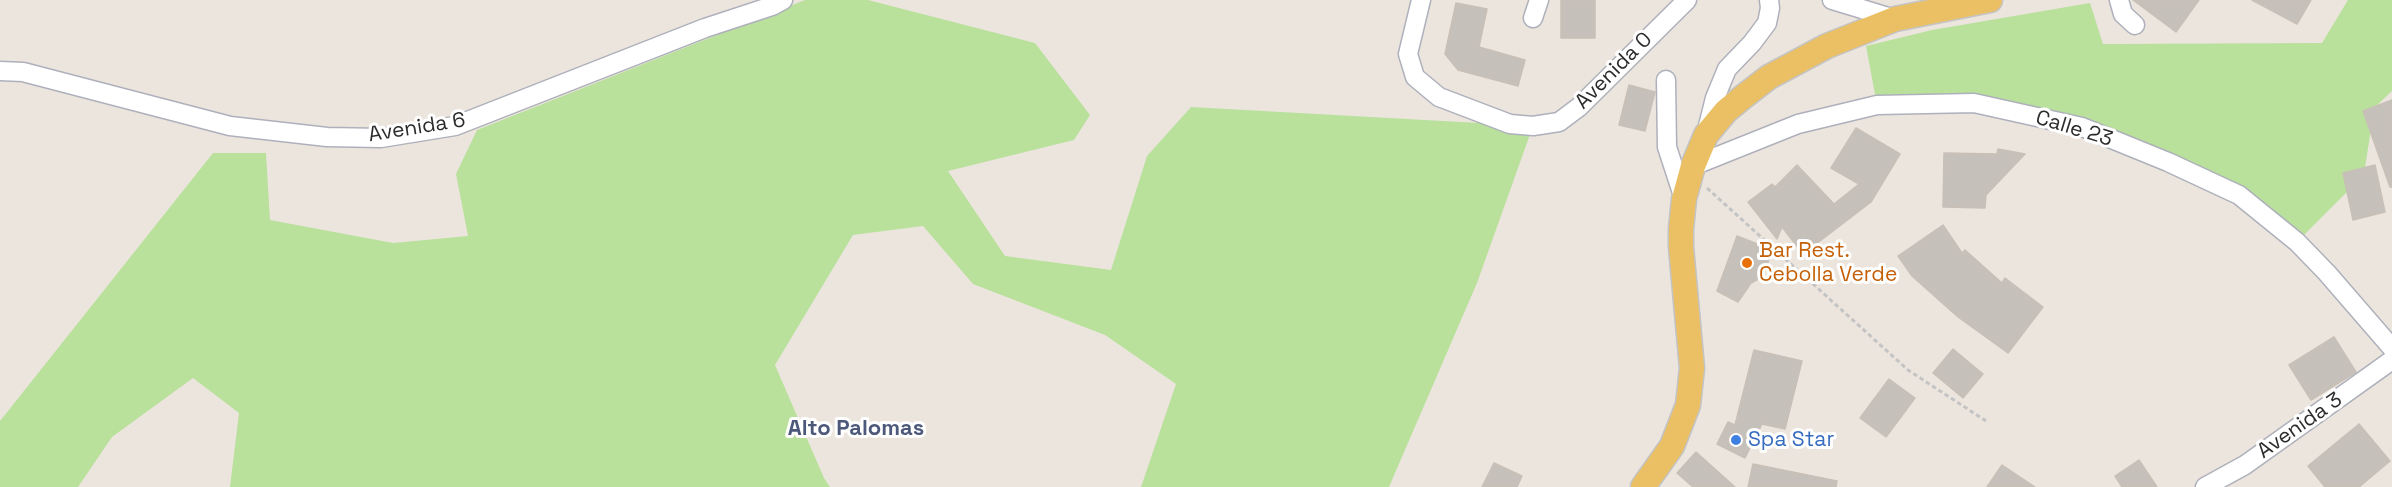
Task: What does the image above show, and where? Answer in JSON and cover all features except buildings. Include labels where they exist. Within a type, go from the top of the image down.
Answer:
[{"type":"main road","points":[[1643,487],[1672,446],[1688,405],[1692,368],[1681,247],[1684,199],[1692,169],[1706,135],[1726,111],[1769,78],[1827,46],[1895,19],[1990,0]]},
{"type":"street","name":"Avenida 6","points":[[0,70],[23,72],[230,126],[327,137],[381,138],[455,126],[705,27],[772,6],[783,0]]},
{"type":"street","name":"Avenida 0","points":[[1421,0],[1408,54],[1415,77],[1439,97],[1510,124],[1533,126],[1559,122],[1579,107],[1687,0]]},
{"type":"street","points":[[1533,18],[1539,0]]},
{"type":"street","points":[[1706,135],[1715,99],[1726,69],[1752,43],[1767,23],[1769,0]]},
{"type":"street","points":[[1832,0],[1895,19]]},
{"type":"street","points":[[2119,0],[2123,14],[2135,25]]},
{"type":"street","points":[[1666,80],[1667,147],[1684,199]]},
{"type":"street","name":"Calle 23","points":[[1692,169],[1798,124],[1877,105],[1974,103],[2082,127],[2168,162],[2239,195],[2288,232],[2392,348]]},
{"type":"street","name":"Avenida 3","points":[[2205,487],[2245,465],[2392,360]]},
{"type":"path","points":[[1692,169],[1908,370],[1986,421]]},
{"type":"green space","points":[[805,0],[868,0],[1035,43],[1090,115],[1074,140],[948,171],[1005,256],[1111,270],[1147,156],[1191,107],[1533,126],[1477,283],[1389,487],[1141,487],[1176,384],[1105,335],[973,284],[923,226],[853,235],[775,365],[830,487],[230,487],[239,413],[193,378],[112,437],[78,487],[0,487],[0,421],[213,153],[266,153],[270,220],[393,243],[468,236],[456,174],[477,130]]},
{"type":"green space","points":[[2348,0],[2392,0],[2392,91],[2374,108],[2364,175],[2297,242],[2239,195],[2168,162],[1974,103],[1877,105],[1866,46],[1932,30],[2090,3],[2103,44],[2322,43]]},
{"type":"place","name":"Bar Rest. Cebolla Verde","points":[[1747,263]]},
{"type":"place","name":"Spa Star","points":[[1736,440]]},
{"type":"district","name":"Alto Palomas","points":[[856,429]]}]
